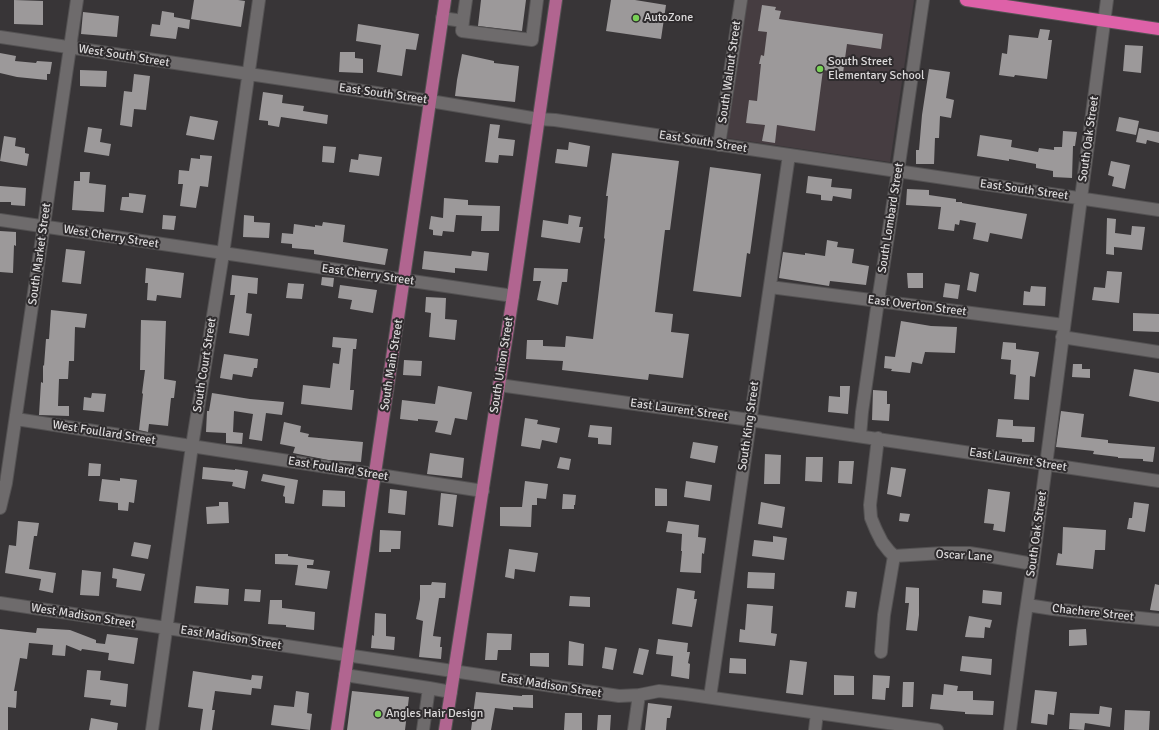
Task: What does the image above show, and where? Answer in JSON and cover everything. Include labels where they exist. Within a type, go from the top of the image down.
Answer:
[{"type":"highway","points":[[966,0],[1159,28]]},
{"type":"main road","name":"South Main Street","points":[[337,730],[445,0]]},
{"type":"main road","name":"South Union Street","points":[[445,730],[513,296],[556,0]]},
{"type":"street","name":"South Market Street","points":[[0,506],[6,482],[16,419],[77,0]]},
{"type":"street","name":"South Court Street","points":[[152,730],[192,446],[223,254],[259,0]]},
{"type":"street","points":[[466,0],[462,31],[532,40],[538,0]]},
{"type":"street","name":"South Walnut Street","points":[[719,145],[741,0]]},
{"type":"street","name":"South Lombard Street","points":[[860,436],[878,301],[923,0]]},
{"type":"street","name":"South Oak Street","points":[[1010,730],[1034,564],[1107,0]]},
{"type":"street","points":[[442,18],[463,21]]},
{"type":"street","name":"West South Street","points":[[0,37],[248,75]]},
{"type":"street","name":"East South Street","points":[[248,75],[1159,210]]},
{"type":"street","name":"South King Street","points":[[710,697],[789,155]]},
{"type":"street","name":"West Cherry Street","points":[[0,220],[223,254]]},
{"type":"street","name":"East Cherry Street","points":[[223,254],[513,296]]},
{"type":"street","name":"East Overton Street","points":[[770,287],[878,301],[1063,331],[1159,352]]},
{"type":"street","name":"East Laurent Street","points":[[499,385],[878,438],[1159,481]]},
{"type":"street","name":"West Foullard Street","points":[[16,419],[192,446]]},
{"type":"street","points":[[878,438],[870,505],[871,518],[882,542],[894,556],[884,615],[882,652]]},
{"type":"street","name":"East Foullard Street","points":[[192,446],[483,491]]},
{"type":"street","name":"Oscar Lane","points":[[894,556],[969,553],[1034,564]]},
{"type":"street","name":"West Madison Street","points":[[0,603],[167,628]]},
{"type":"street","name":"Chachere Street","points":[[1027,605],[1159,620]]},
{"type":"street","name":"East Madison Street","points":[[167,628],[619,696],[639,695],[659,691],[937,730]]},
{"type":"street","points":[[345,675],[451,692]]},
{"type":"street","points":[[423,730],[429,688]]},
{"type":"street","points":[[634,730],[639,695]]},
{"type":"street","points":[[815,730],[817,713]]},
{"type":"shaded area","name":"South Street Elementary School","points":[[747,0],[914,0],[890,162],[727,138]]},
{"type":"building","points":[[14,0],[43,1],[43,25],[14,24]]},
{"type":"building","points":[[194,0],[245,1],[241,27],[191,19]]},
{"type":"building","points":[[481,0],[526,0],[522,31],[478,26]]},
{"type":"building","name":"AutoZone","points":[[611,0],[635,0],[666,5],[661,39],[606,31]]},
{"type":"building","points":[[762,5],[776,7],[775,10],[781,11],[779,19],[883,34],[881,49],[847,44],[843,73],[823,70],[815,131],[777,125],[775,143],[762,141],[765,125],[746,123],[749,100],[757,101],[761,64],[759,64],[761,55],[764,56],[767,32],[758,31]]},
{"type":"building","points":[[162,11],[174,13],[174,17],[190,20],[189,29],[178,27],[176,39],[150,36],[152,24],[160,25]]},
{"type":"building","points":[[83,12],[119,16],[117,37],[81,34]]},
{"type":"building","points":[[358,24],[419,34],[416,50],[406,49],[402,76],[377,72],[381,45],[356,41]]},
{"type":"building","points":[[1040,29],[1050,30],[1048,40],[1052,40],[1047,79],[1015,75],[1014,77],[999,75],[1002,53],[1007,54],[1009,35],[1038,38]]},
{"type":"building","points":[[1125,45],[1143,46],[1141,73],[1123,71]]},
{"type":"building","points":[[340,52],[355,52],[355,58],[363,59],[363,73],[339,72]]},
{"type":"building","points":[[0,53],[16,56],[15,61],[36,63],[37,61],[52,62],[50,74],[47,74],[47,80],[17,77],[0,73]]},
{"type":"building","points":[[462,54],[494,61],[494,63],[519,66],[515,102],[455,96]]},
{"type":"building","points":[[929,69],[950,72],[946,98],[954,100],[951,118],[940,116],[939,138],[935,138],[934,164],[916,164],[916,150],[919,150],[922,115]]},
{"type":"building","points":[[80,70],[107,71],[106,87],[80,86]]},
{"type":"building","points":[[134,74],[150,76],[146,110],[134,109],[132,127],[120,125],[124,91],[132,92]]},
{"type":"building","points":[[263,92],[283,95],[282,103],[304,106],[303,111],[328,115],[327,124],[281,117],[279,127],[268,125],[268,121],[259,120]]},
{"type":"building","points":[[190,116],[218,121],[214,140],[186,135]]},
{"type":"building","points":[[1119,117],[1139,121],[1136,135],[1116,131]]},
{"type":"building","points":[[490,124],[500,125],[498,138],[515,140],[513,156],[499,155],[498,163],[485,162]]},
{"type":"building","points":[[88,127],[102,129],[100,142],[111,144],[109,156],[84,152]]},
{"type":"building","points":[[1139,128],[1159,132],[1159,143],[1147,140],[1146,144],[1136,142]]},
{"type":"building","points":[[1063,131],[1077,132],[1075,146],[1073,146],[1072,178],[1053,177],[1053,171],[1036,168],[1036,164],[1009,159],[1009,161],[977,156],[980,135],[1012,140],[1011,147],[1038,152],[1039,148],[1054,150],[1054,147],[1062,147]]},
{"type":"building","points":[[4,136],[16,138],[15,146],[25,148],[25,153],[29,154],[27,166],[0,161]]},
{"type":"building","points":[[569,142],[590,146],[587,167],[555,163],[557,149],[568,150]]},
{"type":"building","points":[[323,146],[336,147],[334,163],[322,162]]},
{"type":"building","points":[[612,153],[679,161],[670,230],[665,230],[655,312],[673,314],[671,332],[689,334],[683,378],[649,374],[648,380],[562,370],[563,361],[526,359],[527,340],[543,340],[543,346],[565,347],[566,336],[593,339],[605,239],[608,196],[606,196]]},
{"type":"building","points":[[359,154],[382,157],[379,176],[349,172],[351,159],[358,160]]},
{"type":"building","points":[[200,155],[212,156],[208,187],[200,186],[196,208],[180,206],[183,184],[178,184],[179,170],[189,171],[191,158],[200,159]]},
{"type":"building","points":[[1111,161],[1130,165],[1125,189],[1112,186],[1114,177],[1108,175]]},
{"type":"building","points":[[710,167],[761,174],[750,254],[747,253],[741,297],[693,291]]},
{"type":"building","points":[[80,172],[90,172],[89,183],[106,185],[104,212],[72,210],[74,181],[80,181]]},
{"type":"building","points":[[808,176],[832,179],[831,187],[852,189],[851,199],[833,196],[832,201],[821,200],[821,195],[806,193]]},
{"type":"building","points":[[0,186],[26,188],[25,206],[11,205],[11,202],[0,202]]},
{"type":"building","points":[[907,189],[929,190],[929,195],[956,199],[956,202],[1027,214],[1022,239],[990,233],[988,242],[973,239],[976,223],[960,220],[959,225],[955,224],[954,231],[938,229],[941,207],[906,205]]},
{"type":"building","points":[[129,193],[146,195],[143,213],[120,210],[122,197],[129,197]]},
{"type":"building","points":[[444,198],[468,200],[468,205],[500,206],[499,231],[481,231],[482,216],[456,215],[454,232],[443,231],[442,236],[433,235],[433,230],[429,229],[431,216],[443,218]]},
{"type":"building","points":[[163,215],[176,216],[174,230],[162,229]]},
{"type":"building","points":[[244,215],[254,216],[254,222],[270,223],[269,238],[243,237]]},
{"type":"building","points":[[569,215],[581,217],[579,227],[583,227],[580,243],[541,237],[543,220],[568,224]]},
{"type":"building","points":[[1107,218],[1116,219],[1115,233],[1131,235],[1132,226],[1145,227],[1142,250],[1114,247],[1114,255],[1106,254]]},
{"type":"building","points":[[323,222],[345,225],[343,242],[388,249],[385,265],[314,254],[314,250],[292,248],[292,244],[281,243],[282,233],[293,234],[294,224],[315,227],[315,225],[322,226]]},
{"type":"building","points":[[0,231],[16,232],[13,273],[0,272]]},
{"type":"building","points":[[827,240],[838,242],[837,247],[854,249],[852,263],[869,266],[866,285],[830,281],[829,286],[779,278],[783,252],[825,256]]},
{"type":"building","points":[[66,249],[85,251],[81,284],[62,282]]},
{"type":"building","points":[[424,251],[471,256],[472,251],[489,253],[487,271],[455,268],[455,273],[422,269]]},
{"type":"building","points":[[146,268],[184,273],[181,298],[157,295],[156,301],[147,300],[148,283],[145,283]]},
{"type":"building","points":[[534,268],[568,269],[567,282],[562,282],[558,305],[537,300],[541,281],[533,281]]},
{"type":"building","points":[[1107,271],[1122,272],[1119,303],[1092,300],[1094,287],[1105,288]]},
{"type":"building","points":[[970,272],[979,274],[976,292],[967,290]]},
{"type":"building","points":[[907,273],[923,273],[923,288],[908,288]]},
{"type":"building","points":[[232,275],[258,278],[257,294],[248,293],[246,313],[252,314],[249,336],[229,333],[235,295],[230,295]]},
{"type":"building","points":[[322,277],[334,278],[333,287],[321,285]]},
{"type":"building","points":[[288,283],[304,284],[302,299],[286,298]]},
{"type":"building","points":[[945,283],[960,285],[958,299],[943,297]]},
{"type":"building","points":[[340,285],[377,290],[373,313],[350,309],[352,300],[338,298]]},
{"type":"building","points":[[1031,286],[1046,287],[1045,306],[1023,305],[1024,291],[1030,292]]},
{"type":"building","points":[[426,297],[446,298],[445,319],[457,320],[455,340],[429,337],[431,313],[425,312]]},
{"type":"building","points":[[51,310],[87,314],[85,328],[75,327],[74,361],[69,361],[68,379],[59,379],[58,406],[69,406],[69,416],[39,415],[41,382],[43,383],[43,365],[44,366],[46,339],[49,339]]},
{"type":"building","points":[[1133,313],[1159,314],[1159,332],[1133,331]]},
{"type":"building","points":[[141,320],[166,321],[164,379],[176,381],[174,398],[171,398],[168,426],[149,424],[148,432],[139,430],[145,370],[140,370]]},
{"type":"building","points":[[901,321],[931,326],[957,327],[955,353],[925,352],[922,364],[912,362],[910,373],[891,371],[892,369],[884,368],[885,356],[895,357]]},
{"type":"building","points":[[333,337],[357,339],[356,349],[353,349],[350,390],[354,390],[352,410],[301,404],[303,385],[330,388],[333,363],[339,364],[341,348],[332,347]]},
{"type":"building","points":[[1003,342],[1016,343],[1016,349],[1039,352],[1035,377],[1030,376],[1029,400],[1014,399],[1016,375],[1010,374],[1011,360],[1001,359]]},
{"type":"building","points":[[224,354],[258,359],[257,368],[254,368],[252,377],[233,374],[232,380],[220,378]]},
{"type":"building","points":[[404,360],[422,361],[421,376],[403,375]]},
{"type":"building","points":[[1073,364],[1082,364],[1082,369],[1090,369],[1090,378],[1072,377]]},
{"type":"building","points":[[1134,369],[1159,373],[1159,402],[1129,396]]},
{"type":"building","points":[[438,386],[472,392],[467,420],[455,418],[451,435],[435,432],[438,421],[400,419],[402,400],[435,404]]},
{"type":"building","points":[[840,386],[850,386],[848,414],[828,412],[829,396],[840,397]]},
{"type":"building","points":[[873,390],[887,391],[887,404],[890,404],[889,421],[872,420]]},
{"type":"building","points":[[92,393],[106,394],[104,412],[83,410],[84,397],[91,398]]},
{"type":"building","points":[[212,393],[250,399],[284,402],[282,415],[266,413],[262,441],[249,439],[253,414],[234,411],[233,432],[243,433],[242,444],[226,443],[226,433],[206,432],[207,411],[209,411]]},
{"type":"building","points":[[1061,411],[1084,414],[1081,437],[1108,440],[1108,443],[1155,447],[1153,462],[1143,461],[1143,459],[1118,458],[1093,454],[1094,451],[1056,447]]},
{"type":"building","points":[[525,418],[538,420],[537,424],[560,428],[557,443],[542,440],[540,449],[521,446]]},
{"type":"building","points":[[998,419],[1013,420],[1013,426],[1035,427],[1034,442],[1022,442],[1022,439],[996,437]]},
{"type":"building","points":[[284,422],[301,426],[300,432],[309,434],[308,437],[363,442],[361,462],[328,460],[293,453],[295,447],[280,444]]},
{"type":"building","points":[[590,425],[612,427],[611,445],[598,444],[598,438],[588,437]]},
{"type":"building","points":[[693,442],[718,446],[715,463],[690,458]]},
{"type":"building","points":[[430,453],[464,458],[462,478],[427,474]]},
{"type":"building","points":[[765,454],[781,455],[780,484],[764,484]]},
{"type":"building","points":[[560,457],[571,459],[569,470],[557,468]]},
{"type":"building","points":[[806,457],[823,457],[822,482],[805,481]]},
{"type":"building","points":[[839,461],[854,461],[852,484],[838,483]]},
{"type":"building","points":[[89,463],[101,464],[100,476],[88,476]]},
{"type":"building","points":[[203,467],[248,471],[245,489],[232,486],[233,482],[202,479]]},
{"type":"building","points":[[891,467],[906,469],[901,497],[887,494]]},
{"type":"building","points":[[263,474],[298,480],[294,504],[285,503],[285,497],[283,496],[285,486],[261,481]]},
{"type":"building","points":[[120,478],[137,480],[134,503],[129,502],[128,511],[118,510],[118,503],[99,501],[102,479],[120,481]]},
{"type":"building","points":[[525,481],[548,484],[546,499],[537,498],[537,505],[532,505],[531,527],[500,526],[500,507],[522,507]]},
{"type":"building","points":[[686,481],[712,485],[710,501],[684,497]]},
{"type":"building","points":[[655,488],[667,489],[667,506],[655,506]]},
{"type":"building","points":[[390,489],[407,491],[405,515],[388,513]]},
{"type":"building","points":[[988,489],[1010,492],[1005,532],[993,530],[994,524],[984,523]]},
{"type":"building","points":[[323,490],[345,491],[345,507],[322,506]]},
{"type":"building","points":[[441,493],[457,495],[453,527],[438,525]]},
{"type":"building","points":[[563,494],[576,495],[574,509],[562,509]]},
{"type":"building","points":[[219,502],[228,502],[229,523],[207,524],[206,507],[219,506]]},
{"type":"building","points":[[761,502],[785,507],[782,528],[758,524]]},
{"type":"building","points":[[1134,502],[1149,504],[1145,532],[1127,529],[1129,518],[1132,518]]},
{"type":"building","points":[[900,513],[910,514],[908,522],[899,521]]},
{"type":"building","points":[[18,521],[39,523],[37,536],[34,536],[29,569],[56,573],[53,593],[39,590],[41,579],[5,573],[9,545],[16,546]]},
{"type":"building","points":[[668,521],[699,525],[698,537],[706,538],[704,554],[702,553],[701,573],[680,572],[682,534],[666,532]]},
{"type":"building","points":[[1063,527],[1106,530],[1105,550],[1095,550],[1093,569],[1056,565],[1058,553],[1062,554]]},
{"type":"building","points":[[380,530],[401,531],[400,549],[391,549],[391,552],[379,552]]},
{"type":"building","points":[[773,536],[787,538],[784,560],[752,556],[754,540],[773,542]]},
{"type":"building","points":[[134,542],[151,545],[148,559],[131,556]]},
{"type":"building","points":[[509,549],[538,553],[535,572],[515,569],[514,579],[505,577]]},
{"type":"building","points":[[275,554],[288,554],[288,556],[314,560],[313,565],[307,565],[307,568],[330,571],[327,589],[295,585],[298,565],[275,564]]},
{"type":"building","points":[[113,568],[145,574],[141,591],[116,587],[117,579],[112,578]]},
{"type":"building","points":[[82,570],[101,572],[99,596],[80,595]]},
{"type":"building","points":[[748,572],[775,573],[774,589],[747,588]]},
{"type":"building","points":[[432,582],[446,583],[445,598],[439,598],[433,636],[441,637],[441,659],[419,657],[423,621],[416,619],[420,599],[420,585],[431,585]]},
{"type":"building","points":[[1155,584],[1159,585],[1159,611],[1150,610]]},
{"type":"building","points":[[196,586],[229,589],[228,605],[194,603]]},
{"type":"building","points":[[906,587],[919,588],[919,615],[917,631],[906,630],[909,603],[905,603]]},
{"type":"building","points":[[677,588],[695,591],[694,599],[697,599],[692,627],[672,624]]},
{"type":"building","points":[[245,589],[261,590],[260,602],[244,601]]},
{"type":"building","points":[[983,590],[1002,592],[1001,605],[982,603]]},
{"type":"building","points":[[847,591],[857,592],[855,608],[845,607]]},
{"type":"building","points":[[570,596],[590,597],[590,607],[569,606]]},
{"type":"building","points":[[270,600],[282,600],[282,608],[315,612],[314,630],[286,627],[286,625],[268,624]]},
{"type":"building","points":[[747,604],[773,606],[771,633],[777,634],[775,646],[739,642],[740,629],[745,630]]},
{"type":"building","points":[[375,613],[386,614],[386,636],[395,637],[394,650],[371,648],[372,635],[374,636]]},
{"type":"building","points":[[969,616],[992,620],[990,628],[985,627],[984,638],[965,637]]},
{"type":"building","points":[[37,628],[70,630],[96,640],[96,643],[105,644],[107,634],[138,638],[134,664],[108,660],[109,653],[82,649],[81,651],[66,645],[65,656],[52,655],[53,645],[29,643],[27,659],[20,658],[14,691],[17,691],[16,708],[8,707],[8,730],[0,730],[0,629],[36,633]]},
{"type":"building","points":[[1086,629],[1087,645],[1069,646],[1069,630]]},
{"type":"building","points":[[487,633],[512,634],[511,650],[498,650],[497,660],[485,660]]},
{"type":"building","points":[[658,639],[688,643],[687,652],[690,652],[688,663],[690,664],[689,679],[671,676],[673,656],[656,654]]},
{"type":"building","points":[[569,641],[584,644],[583,666],[568,665]]},
{"type":"building","points":[[605,647],[617,649],[613,670],[602,668]]},
{"type":"building","points":[[639,648],[649,650],[643,675],[633,673]]},
{"type":"building","points":[[530,653],[549,653],[549,667],[530,666]]},
{"type":"building","points":[[962,656],[992,659],[991,675],[960,671]]},
{"type":"building","points":[[730,658],[746,659],[746,674],[729,673]]},
{"type":"building","points":[[790,660],[807,662],[803,695],[786,693]]},
{"type":"building","points":[[87,670],[101,671],[100,680],[128,684],[126,707],[110,705],[111,700],[84,697]]},
{"type":"building","points":[[193,671],[251,680],[252,675],[263,676],[261,689],[252,688],[251,695],[215,691],[212,710],[215,710],[212,730],[200,730],[203,709],[188,707]]},
{"type":"building","points":[[834,675],[854,676],[854,695],[834,695]]},
{"type":"building","points":[[873,675],[890,676],[889,688],[886,688],[885,700],[872,699]]},
{"type":"building","points":[[903,682],[914,682],[913,707],[902,707]]},
{"type":"building","points":[[944,684],[958,686],[957,691],[973,691],[973,700],[994,701],[993,715],[965,714],[965,712],[930,709],[932,694],[943,695]]},
{"type":"building","points":[[1035,690],[1057,692],[1054,715],[1048,714],[1047,725],[1031,723]]},
{"type":"building","points":[[296,691],[309,693],[307,713],[312,714],[310,730],[271,725],[274,705],[294,707]]},
{"type":"building","name":"Angles Hair Design","points":[[352,691],[409,697],[405,730],[347,730]]},
{"type":"building","points":[[476,692],[522,696],[533,695],[533,708],[513,707],[513,710],[495,708],[491,730],[471,730]]},
{"type":"building","points":[[648,703],[672,706],[670,718],[667,718],[666,730],[645,730]]},
{"type":"building","points":[[1100,706],[1112,708],[1110,727],[1085,723],[1084,730],[1069,729],[1070,713],[1099,714]]},
{"type":"building","points":[[1125,710],[1150,711],[1149,730],[1124,730]]},
{"type":"building","points":[[565,713],[582,713],[582,730],[564,730]]},
{"type":"building","points":[[598,715],[611,715],[610,730],[597,730]]},
{"type":"building","points":[[91,718],[118,723],[117,730],[89,730]]},
{"type":"place","name":"AutoZone","points":[[636,18]]},
{"type":"place","name":"South Street Elementary School","points":[[820,69]]},
{"type":"place","name":"Angles Hair Design","points":[[378,714]]}]
